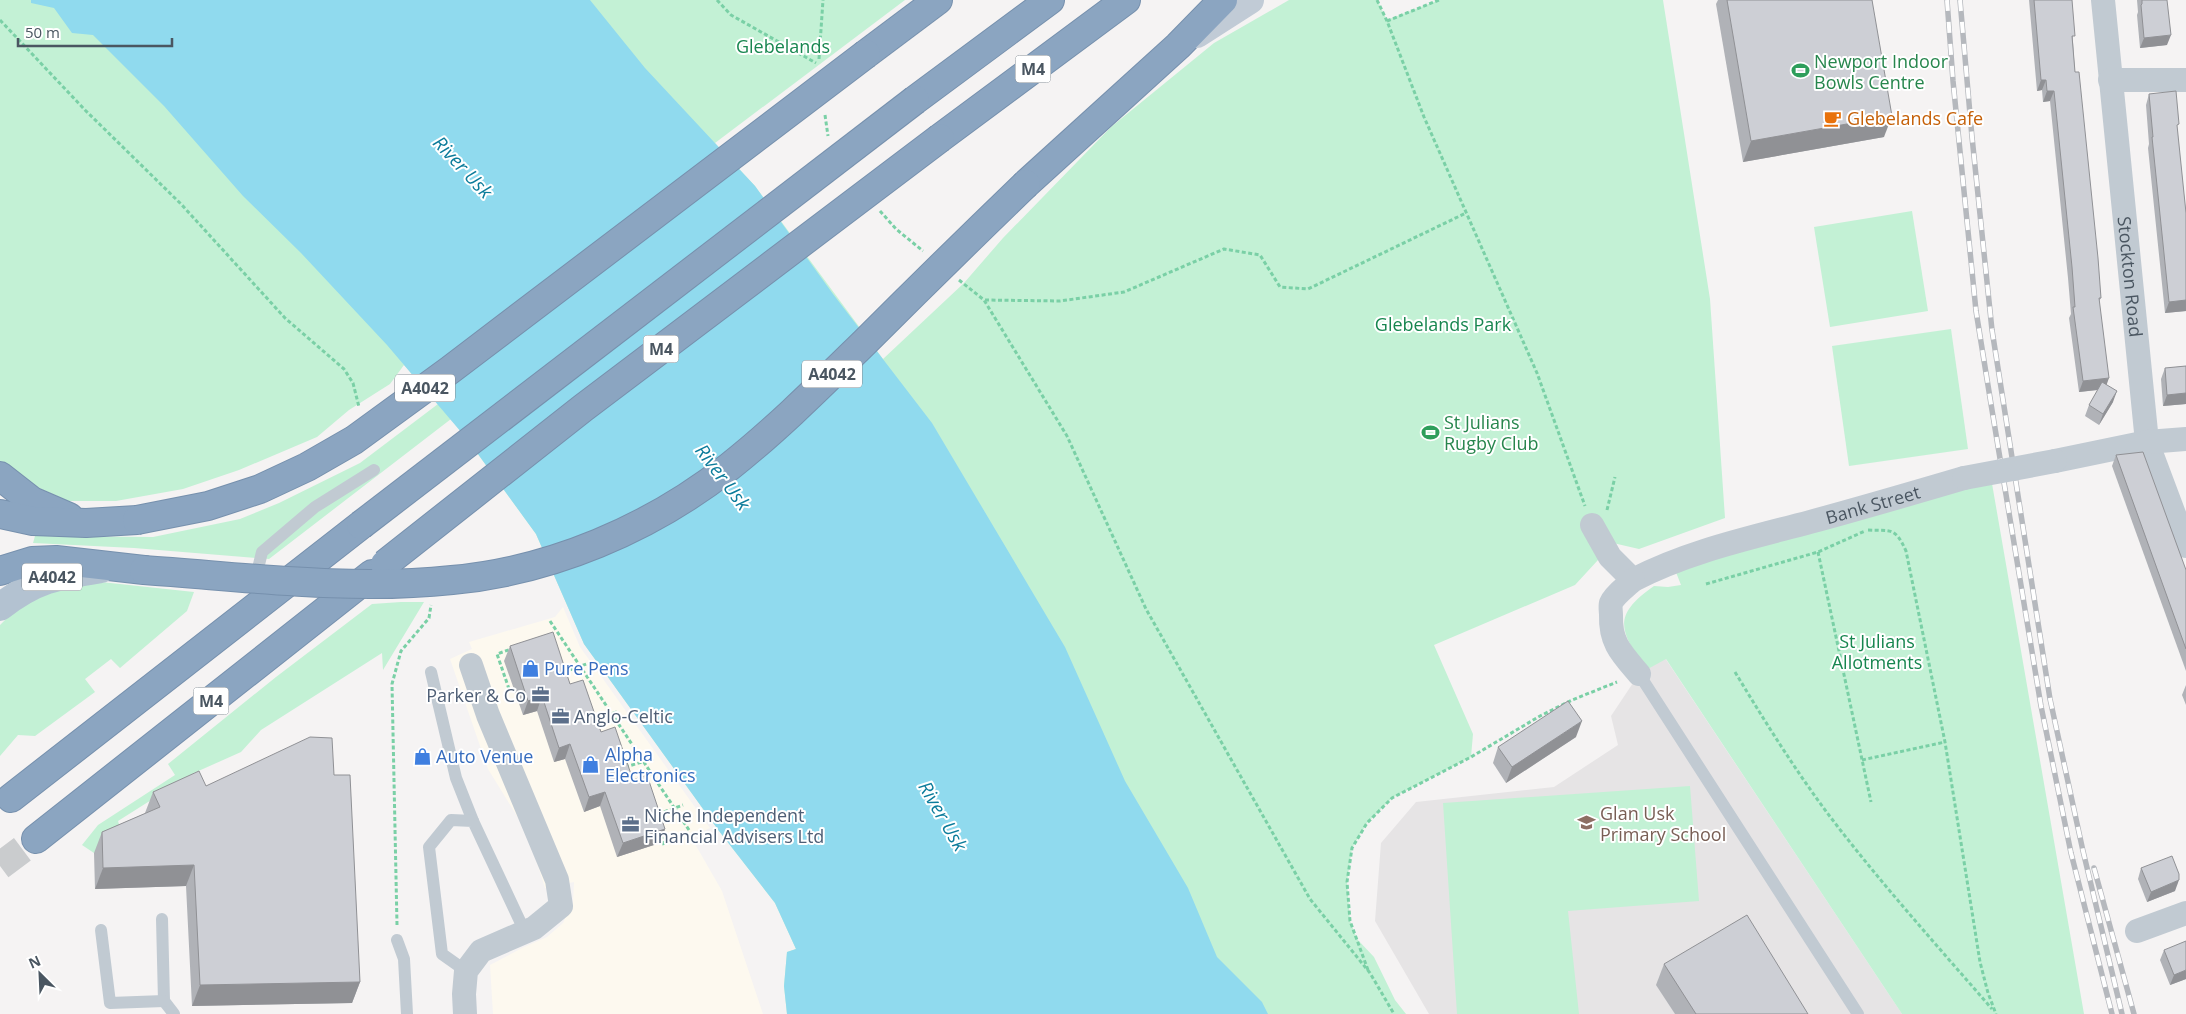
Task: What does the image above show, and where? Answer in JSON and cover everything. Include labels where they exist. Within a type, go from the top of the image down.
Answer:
[{"type":"highway","name":"A4042","points":[[0,514],[33,522],[86,523],[137,520],[208,506],[260,489],[307,467],[354,440],[450,370],[938,0]]},
{"type":"highway","name":"M4","points":[[11,798],[360,525],[915,100],[1050,0]]},
{"type":"highway","name":"M4","points":[[36,839],[583,408],[1126,0]]},
{"type":"highway","points":[[1178,46],[1222,0]]},
{"type":"highway","name":"A4042","points":[[0,571],[32,561],[48,560],[144,570],[307,582],[400,584],[496,574],[551,559],[616,536],[680,502],[729,467],[811,394],[1026,184],[1178,46]]},
{"type":"highway","name":"A4042","points":[[0,476],[32,501],[86,523]]},
{"type":"main road","points":[[1178,46],[1250,0]]},
{"type":"main road","name":"A4042","points":[[0,608],[20,591],[52,577],[112,567]]},
{"type":"street","name":"Stockton Road","points":[[2103,0],[2147,442],[2186,546]]},
{"type":"street","points":[[2110,80],[2186,80]]},
{"type":"street","name":"Bank Street","points":[[1633,580],[1672,562],[1726,544],[1964,478],[2147,442],[2186,439]]},
{"type":"street","points":[[1592,525],[1610,557],[1633,580],[1618,594],[1611,604],[1610,622],[1612,637],[1618,649],[1639,674]]},
{"type":"street","points":[[465,1014],[466,971],[481,951],[534,928],[560,906],[557,880],[488,715],[471,665]]},
{"type":"street","points":[[2137,931],[2186,913]]},
{"type":"lane","points":[[249,613],[262,552],[315,507],[374,470]]},
{"type":"lane","points":[[431,672],[456,778],[473,820],[525,932]]},
{"type":"lane","points":[[1639,674],[1858,1014]]},
{"type":"lane","points":[[466,971],[442,954],[429,847],[451,820],[473,820]]},
{"type":"lane","points":[[162,919],[164,1001],[174,1014]]},
{"type":"lane","points":[[101,930],[110,1003],[164,1001]]},
{"type":"lane","points":[[397,940],[404,959],[408,1014]]},
{"type":"path","points":[[717,0],[731,15],[819,65],[823,0]]},
{"type":"path","points":[[1377,0],[1387,20],[1424,117],[1537,373],[1592,525]]},
{"type":"path","points":[[1387,20],[1439,0]]},
{"type":"path","points":[[0,20],[85,110],[181,204],[285,318],[344,369],[353,383],[360,414]]},
{"type":"path","points":[[825,110],[828,138]]},
{"type":"path","points":[[876,207],[896,229],[926,253]]},
{"type":"path","points":[[984,300],[1060,301],[1124,292],[1224,248],[1260,255],[1280,286],[1308,289],[1466,213]]},
{"type":"path","points":[[956,277],[984,300],[1068,436],[1146,609],[1242,781],[1310,899],[1370,973],[1394,1014]]},
{"type":"path","points":[[1854,510],[1858,524],[1867,530]]},
{"type":"path","points":[[1706,584],[1818,552],[1867,530],[1891,531],[1899,536],[1906,551],[1945,742],[1980,962],[1995,1013]]},
{"type":"path","points":[[1818,552],[1870,802]]},
{"type":"path","points":[[397,940],[392,684],[400,651],[429,618],[433,598]]},
{"type":"path","points":[[550,621],[689,830]]},
{"type":"path","points":[[509,689],[497,654],[514,648]]},
{"type":"path","points":[[560,673],[589,663]]},
{"type":"path","points":[[1735,672],[1768,726],[1837,826],[1929,938],[1995,1013]]},
{"type":"path","points":[[1370,973],[1350,921],[1346,882],[1352,848],[1367,823],[1392,798],[1471,757],[1540,716],[1572,700],[1639,674]]},
{"type":"path","points":[[589,712],[589,719],[594,726]]},
{"type":"path","points":[[589,719],[617,712]]},
{"type":"path","points":[[1862,760],[1945,742]]},
{"type":"path","points":[[620,770],[654,759]]},
{"type":"path","points":[[621,760],[626,775]]},
{"type":"path","points":[[657,822],[655,815],[683,805]]},
{"type":"path","points":[[660,830],[664,844]]},
{"type":"shaded area","points":[[563,607],[580,647],[710,828],[691,837],[722,891],[763,1014],[493,1014],[490,965],[547,937],[563,923],[573,902],[574,882],[545,888],[528,834],[488,769],[450,659],[472,649],[469,642],[555,617]]},
{"type":"shaded area","name":"Glan Usk Primary School","points":[[1665,658],[1902,1014],[1429,1014],[1375,921],[1381,843],[1416,802],[1554,787],[1618,745],[1611,716],[1639,674]]},
{"type":"green space","points":[[0,0],[190,0],[863,837],[787,1014],[784,986],[787,952],[796,949],[775,903],[719,831],[584,644],[536,534],[451,419],[269,559],[134,548],[33,543],[35,536],[153,537],[240,519],[279,503],[360,463],[438,404],[404,365],[390,384],[349,410],[317,437],[239,470],[183,489],[116,501],[68,501],[15,477],[0,464]]},
{"type":"green space","points":[[435,0],[905,0],[715,143],[755,186],[883,359],[964,283],[1003,238],[1111,127],[1214,43],[1289,0],[1377,0],[1387,20],[1439,0],[1663,0],[1710,299],[1725,518],[1639,549],[1600,540],[1598,560],[1575,585],[1434,645],[1473,734],[1471,757],[1392,798],[1367,823],[1352,848],[1347,882],[1350,921],[1357,939],[1374,957],[1395,1000],[1406,1014],[1146,1014]]},
{"type":"green space","points":[[1912,211],[1928,311],[1830,327],[1814,227]]},
{"type":"green space","points":[[1951,329],[1968,449],[1849,466],[1832,346]]},
{"type":"green space","name":"St Julians Allotments","points":[[1990,472],[2084,1014],[1902,1014],[1666,659],[1646,670],[1630,645],[1624,625],[1626,615],[1631,606],[1654,586],[1668,587],[1681,585],[1672,562]]},
{"type":"green space","points":[[101,582],[194,592],[187,611],[120,668],[111,659],[85,679],[95,692],[35,736],[18,735],[0,756],[0,625],[13,612],[60,585]]},
{"type":"green space","points":[[424,602],[383,670],[382,653],[261,730],[241,752],[194,773],[118,821],[124,841],[94,853],[82,845],[98,825],[175,775],[168,764],[276,677],[372,604]]},
{"type":"green space","points":[[1690,786],[1699,901],[1568,911],[1579,1014],[1457,1014],[1443,803]]},
{"type":"water","name":"River Usk","points":[[31,0],[590,0],[645,68],[755,186],[833,294],[932,423],[1065,647],[1125,781],[1188,888],[1217,957],[1262,1002],[1268,1014],[787,1014],[784,986],[787,952],[796,949],[775,903],[719,831],[584,644],[536,534],[467,439],[387,345],[301,253],[243,196],[164,106],[93,35],[72,33],[54,8],[31,3]]},
{"type":"building","name":"Newport Indoor Bowls Centre","points":[[1727,0],[1872,0],[1892,116],[1751,141]]},
{"type":"building","points":[[2034,0],[2072,0],[2075,72],[2079,72],[2098,258],[2101,298],[2099,298],[2109,378],[2083,381],[2073,307],[2075,307],[2072,267],[2054,91],[2047,91],[2046,80],[2041,80]]},
{"type":"building","points":[[2142,0],[2167,0],[2171,35],[2144,38]]},
{"type":"building","points":[[2176,91],[2179,124],[2177,125],[2186,213],[2186,300],[2169,302],[2149,94]]},
{"type":"building","points":[[2186,366],[2186,393],[2167,395],[2165,368]]},
{"type":"building","points":[[2102,382],[2117,391],[2103,414],[2089,405]]},
{"type":"building","points":[[2143,452],[2186,570],[2186,649],[2116,455]]},
{"type":"building","points":[[553,632],[570,684],[583,680],[601,732],[615,727],[633,780],[647,775],[665,829],[623,843],[605,792],[589,797],[570,744],[559,748],[542,696],[528,701],[510,646]]},
{"type":"building","points":[[1568,701],[1582,721],[1512,767],[1498,747]]},
{"type":"building","points":[[310,737],[332,738],[334,775],[350,775],[360,982],[200,985],[194,865],[103,868],[102,832],[160,807],[153,792],[199,771],[206,786]]},
{"type":"building","points":[[2172,856],[2179,874],[2179,880],[2151,892],[2141,868]]},
{"type":"building","points":[[1747,915],[1808,1014],[1696,1014],[1664,964]]},
{"type":"building","points":[[2186,941],[2186,970],[2174,975],[2164,950]]},
{"type":"tunnel","points":[[0,866],[36,839]]},
{"type":"railway","points":[[1947,0],[1953,81],[1976,311],[1991,404],[2041,706],[2071,853],[2112,1014]]},
{"type":"railway","points":[[1960,0],[1992,330],[2050,699],[2083,851],[2122,1014]]},
{"type":"railway","points":[[2094,868],[2134,1014]]},
{"type":"place","name":"Newport Indoor Bowls Centre","points":[[1800,71]]},
{"type":"place","name":"Glebelands Cafe","points":[[1833,118]]},
{"type":"place","name":"St Julians Rugby Club","points":[[1430,432]]},
{"type":"place","name":"Pure Pens","points":[[530,668]]},
{"type":"place","name":"Parker & Co","points":[[540,695]]},
{"type":"place","name":"Anglo-Celtic","points":[[560,716]]},
{"type":"place","name":"Auto Venue","points":[[422,756]]},
{"type":"place","name":"Alpha Electronics","points":[[591,764]]},
{"type":"place","name":"Glan Usk Primary School","points":[[1586,823]]},
{"type":"place","name":"Niche Independent Financial Advisers Ltd","points":[[630,825]]},
{"type":"park label","name":"Glebelands","points":[[783,46]]},
{"type":"park label","name":"Glebelands Park","points":[[1443,324]]}]
